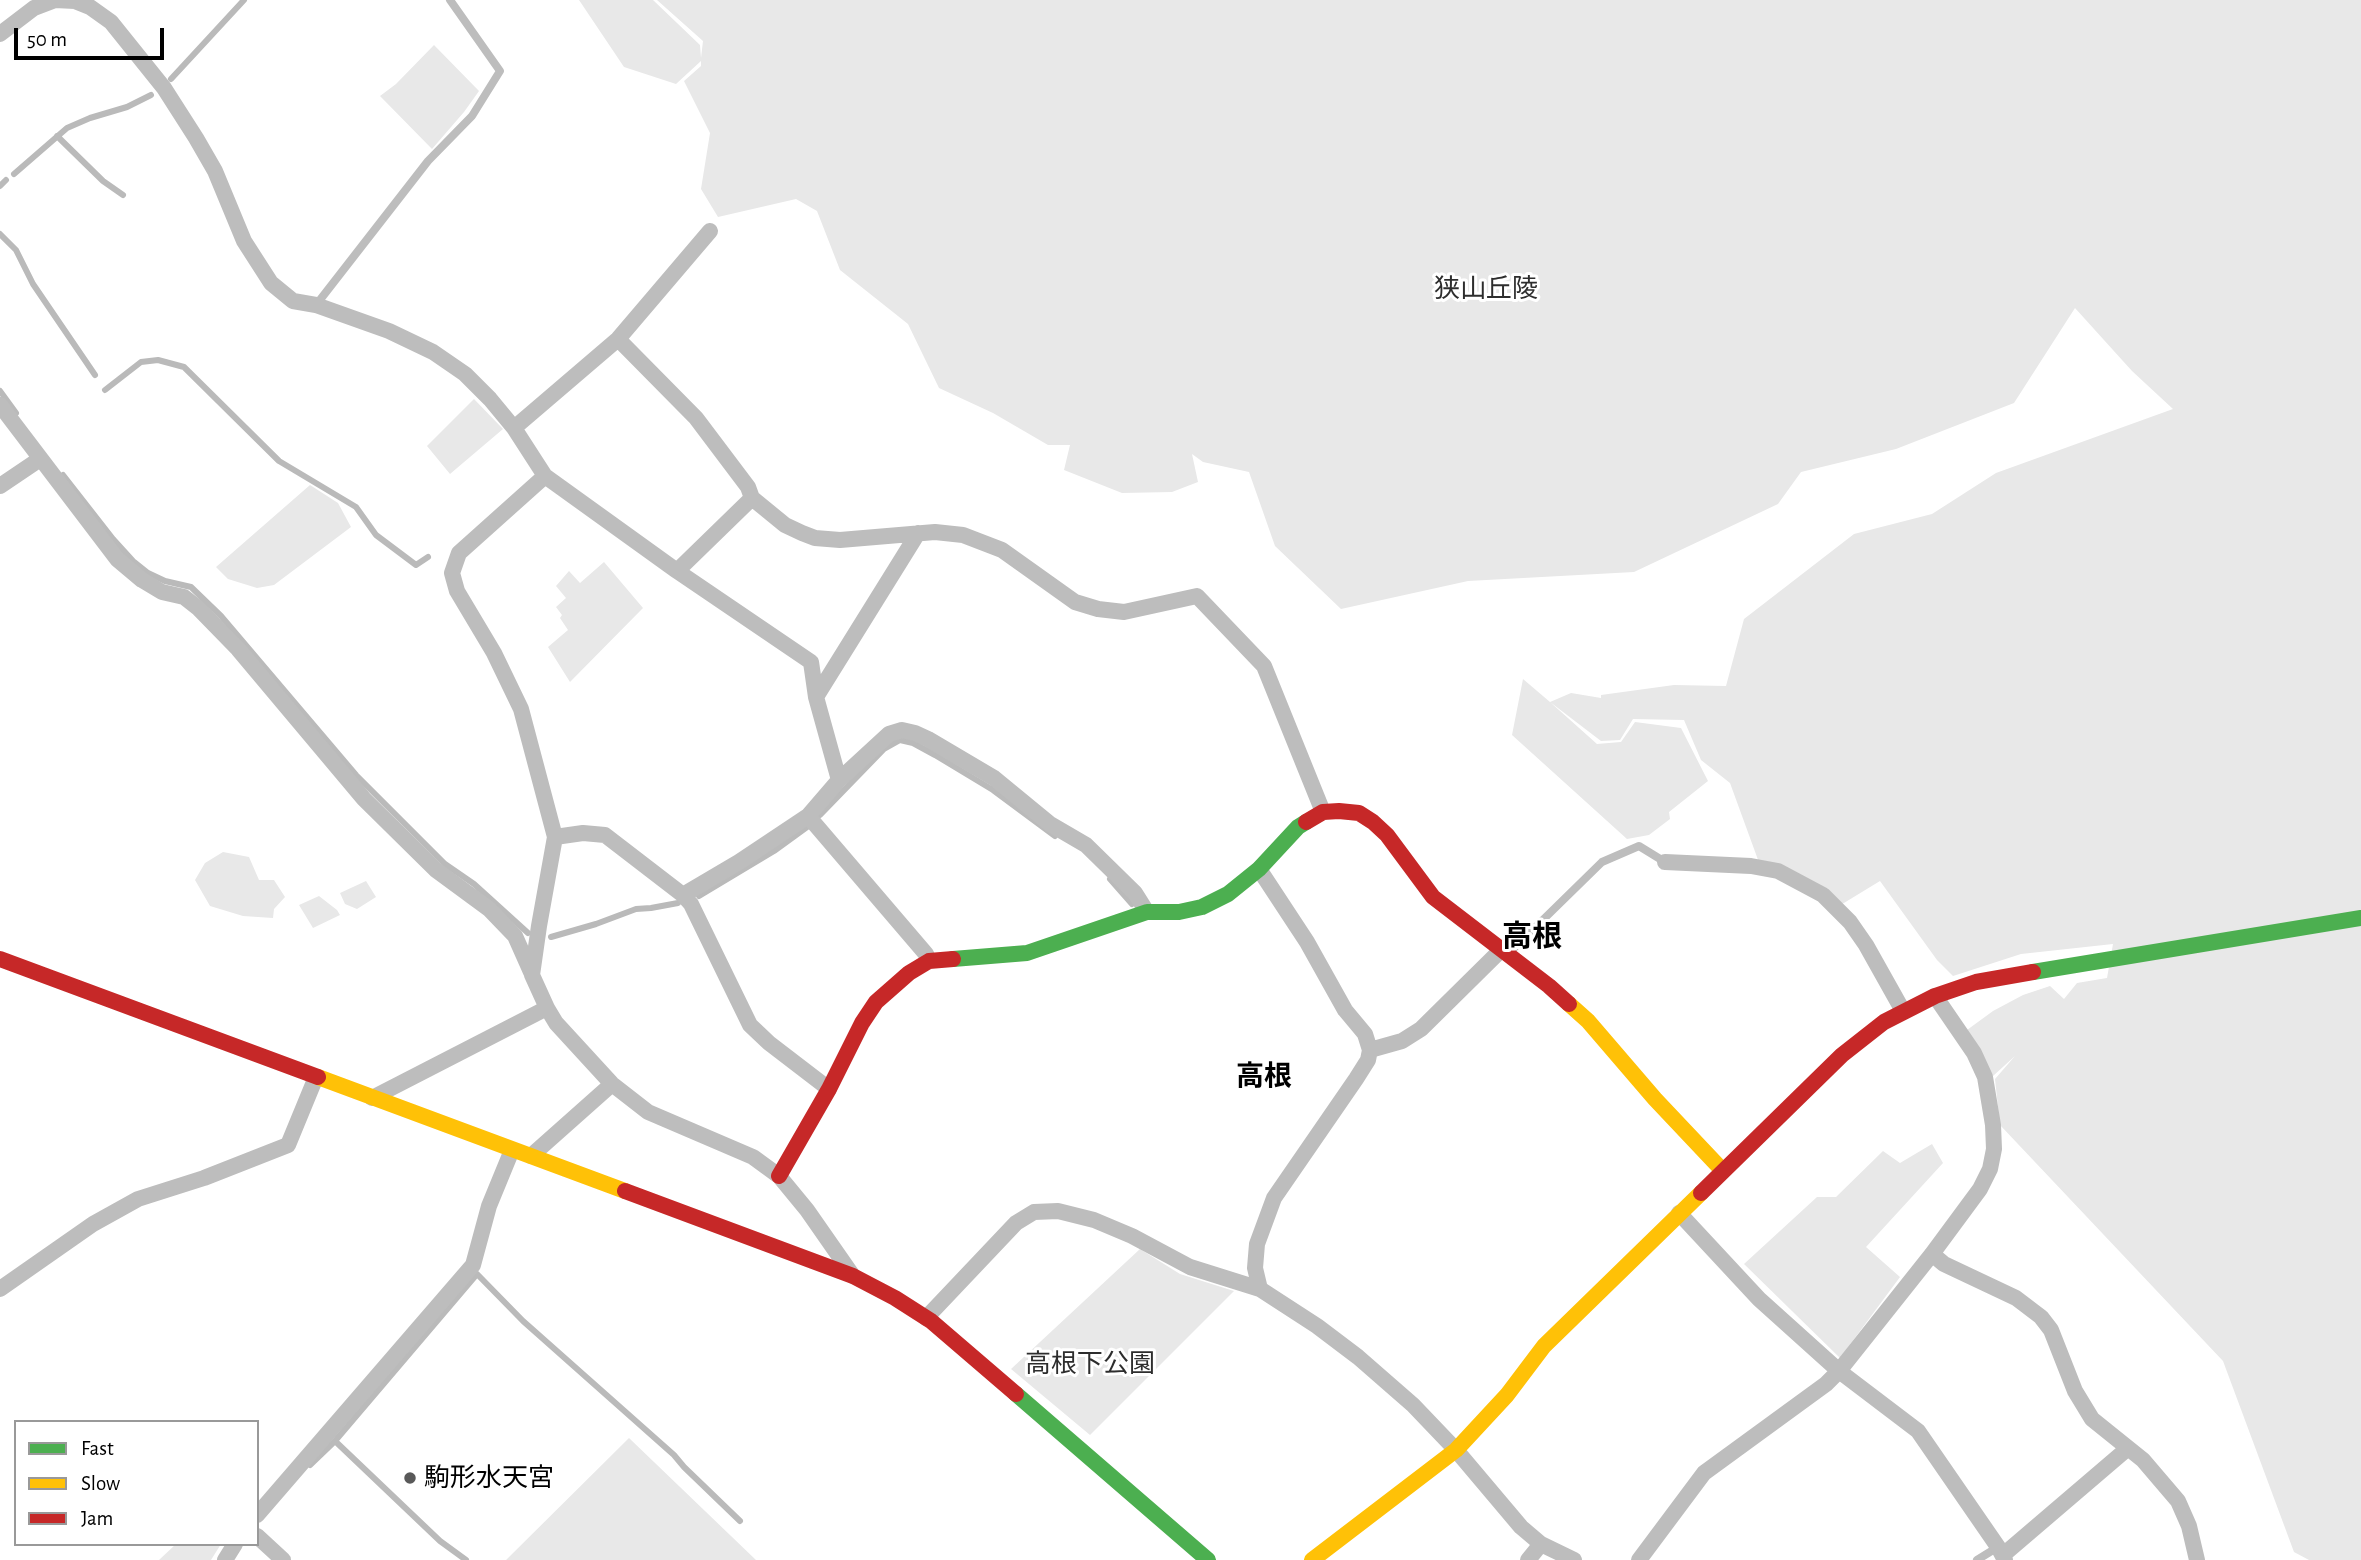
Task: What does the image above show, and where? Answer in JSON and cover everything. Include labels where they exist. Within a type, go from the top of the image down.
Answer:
[{"type":"street","points":[[0,34],[34,8],[54,0],[75,1],[90,7],[111,22],[164,88],[196,138],[215,171],[244,241],[271,284],[293,301],[316,305],[389,331],[433,352],[466,374],[514,429],[545,476],[677,571],[811,662],[816,697],[839,780]]},
{"type":"street","points":[[514,429],[618,339],[710,231]]},
{"type":"street","points":[[618,339],[696,418],[748,487],[752,498],[785,525],[816,538],[840,540],[949,532],[1002,550],[1075,602],[1098,609],[1124,612],[1197,596],[1264,666],[1323,812]]},
{"type":"street","points":[[0,405],[117,559],[142,580],[162,592],[184,597],[198,608],[238,649],[365,799],[436,870],[489,909],[515,936],[556,1023],[612,1084],[648,1112],[753,1157],[779,1176],[807,1210],[853,1276]]},
{"type":"street","points":[[0,486],[40,459]]},
{"type":"street","points":[[532,975],[555,837],[521,709],[494,653],[457,591],[452,573],[458,553],[545,476]]},
{"type":"street","points":[[677,571],[752,498]]},
{"type":"street","points":[[816,697],[918,533]]},
{"type":"street","points":[[682,895],[749,856],[808,816],[839,780],[889,734],[902,730],[915,733],[993,778],[1050,824],[1086,845],[1135,893],[1147,912]]},
{"type":"street","points":[[779,1176],[829,1089],[862,1023],[876,1002],[909,973],[929,961],[1027,953],[1147,912],[1179,912],[1202,907],[1228,894],[1259,869],[1297,827],[1323,812],[1359,813],[1373,822],[1387,835],[1433,898],[1549,986],[1588,1021],[1723,1171]]},
{"type":"street","points":[[808,816],[926,954],[929,961]]},
{"type":"street","points":[[555,837],[583,833],[605,835],[682,895],[691,904],[750,1024],[769,1043],[829,1089]]},
{"type":"street","points":[[1665,862],[1751,866],[1778,871],[1823,895],[1850,922],[1866,945],[1903,1011]]},
{"type":"street","points":[[1259,869],[1307,942],[1345,1010],[1365,1034],[1370,1050],[1368,1060],[1356,1079],[1274,1198],[1257,1244],[1255,1268],[1260,1289]]},
{"type":"street","points":[[1312,1560],[1456,1450],[1507,1395],[1544,1346],[1679,1213],[1842,1055],[1865,1035],[1903,1011],[1952,989],[2000,977],[2099,963],[2361,918]]},
{"type":"street","points":[[1370,1050],[1402,1041],[1422,1029],[1503,953]]},
{"type":"street","points":[[0,959],[853,1276],[895,1297],[926,1318],[1208,1560]]},
{"type":"street","points":[[1639,1560],[1704,1473],[1826,1384],[1839,1371],[1980,1189],[1990,1169],[1994,1150],[1985,1077],[1974,1053],[1935,996]]},
{"type":"street","points":[[372,1098],[547,1008]]},
{"type":"street","points":[[0,1289],[93,1224],[138,1199],[204,1178],[288,1145],[316,1077]]},
{"type":"street","points":[[531,1156],[612,1084]]},
{"type":"street","points":[[259,1513],[473,1265],[489,1206],[512,1150]]},
{"type":"street","points":[[926,1318],[1016,1223],[1034,1212],[1058,1211],[1094,1220],[1132,1236],[1190,1267],[1260,1289],[1318,1325],[1413,1405],[1456,1450],[1521,1527],[1541,1544],[1574,1560]]},
{"type":"street","points":[[1679,1213],[1759,1299],[1839,1371],[1918,1431],[2002,1554],[2127,1449]]},
{"type":"street","points":[[1932,1254],[1944,1264],[2016,1298],[2041,1317],[2051,1330],[2075,1391],[2092,1419],[2143,1460],[2178,1501],[2189,1527],[2197,1560]]},
{"type":"street","points":[[259,1538],[283,1560]]},
{"type":"street","points":[[1528,1560],[1541,1544]]},
{"type":"lane","points":[[316,305],[428,161],[472,116],[500,71],[450,0]]},
{"type":"lane","points":[[1503,953],[1602,862],[1639,846],[1665,862]]},
{"type":"lane","points":[[1977,1560],[2002,1554]]},
{"type":"green space","name":"狭山丘陵","points":[[579,0],[653,0],[700,45],[701,58],[703,41],[657,0],[2361,0],[2361,1560],[2309,1560],[2294,1552],[2223,1361],[2000,1125],[1995,1079],[2015,1056],[1993,1076],[1967,1030],[1993,1011],[2023,995],[2050,986],[2064,999],[2077,983],[2107,978],[2113,944],[2021,954],[1953,976],[1937,960],[1880,881],[1839,906],[1761,868],[1730,783],[1701,760],[1684,720],[1633,719],[1620,740],[1601,741],[1550,702],[1571,693],[1601,698],[1601,695],[1674,685],[1726,686],[1744,619],[1854,534],[1932,514],[1996,473],[2173,409],[2132,371],[2075,308],[2014,403],[1896,449],[1801,472],[1778,504],[1634,572],[1468,581],[1341,609],[1275,546],[1249,472],[1203,462],[1192,454],[1198,482],[1172,492],[1122,493],[1064,470],[1070,445],[1048,445],[993,413],[939,388],[908,324],[840,270],[817,211],[796,199],[718,217],[701,189],[710,133],[684,81],[701,66],[701,61],[676,84],[624,67]]},
{"type":"green space","points":[[434,45],[479,91],[432,149],[380,96],[396,84]]},
{"type":"green space","points":[[474,399],[503,429],[450,474],[427,446]]},
{"type":"green space","points":[[310,485],[338,503],[351,527],[274,585],[257,588],[228,579],[216,567]]},
{"type":"green space","points":[[604,562],[643,608],[570,682],[548,647],[568,630],[556,607],[566,598],[556,586],[569,571],[580,583]]},
{"type":"green space","points":[[1523,679],[1597,744],[1621,742],[1635,722],[1681,728],[1708,781],[1669,812],[1670,819],[1649,835],[1627,839],[1512,735]]},
{"type":"green space","points":[[223,852],[249,857],[259,880],[274,880],[285,897],[274,909],[273,918],[243,916],[210,906],[195,880],[205,863]]},
{"type":"green space","points":[[366,881],[376,897],[357,909],[345,904],[340,893]]},
{"type":"green space","points":[[319,896],[340,915],[313,928],[299,905]]},
{"type":"green space","points":[[1932,1144],[1943,1163],[1866,1247],[1900,1277],[1840,1358],[1744,1264],[1817,1197],[1836,1197],[1883,1151],[1900,1163]]},
{"type":"green space","name":"高根下公園","points":[[1140,1249],[1180,1274],[1234,1291],[1090,1435],[1011,1369]]},
{"type":"green space","points":[[629,1438],[756,1560],[506,1560]]},
{"type":"green space","points":[[174,1546],[220,1546],[211,1560],[159,1560]]},
{"type":"waterway","points":[[171,79],[244,0]]},
{"type":"waterway","points":[[14,174],[67,128],[127,107],[151,95]]},
{"type":"waterway","points":[[57,136],[103,181],[123,195]]},
{"type":"waterway","points":[[0,186],[6,180]]},
{"type":"waterway","points":[[0,234],[16,250],[33,284],[95,375]]},
{"type":"waterway","points":[[105,390],[141,362],[158,360],[184,367],[279,461],[356,507],[376,535],[416,565],[428,557]]},
{"type":"waterway","points":[[0,391],[16,413]]},
{"type":"waterway","points":[[63,475],[133,561],[148,573],[165,581],[191,587],[221,616],[356,775],[445,864],[474,884],[528,933]]},
{"type":"waterway","points":[[820,815],[884,749],[900,740],[913,743],[993,790],[1055,836]]},
{"type":"waterway","points":[[699,896],[774,851],[807,827]]},
{"type":"waterway","points":[[1110,879],[1132,904]]},
{"type":"waterway","points":[[551,937],[636,909],[678,903]]},
{"type":"waterway","points":[[310,1465],[335,1441],[477,1274],[523,1321],[674,1455],[740,1521]]},
{"type":"waterway","points":[[335,1441],[440,1541],[466,1560]]},
{"type":"traffic: fast","points":[[953,959],[1027,953],[1147,912],[1179,912],[1202,907],[1228,894],[1259,869],[1298,827],[1306,822]]},
{"type":"traffic: fast","points":[[2033,972],[2361,918]]},
{"type":"traffic: fast","points":[[1016,1394],[1208,1560]]},
{"type":"traffic: slow","points":[[1569,1004],[1588,1021],[1655,1099],[1723,1171]]},
{"type":"traffic: slow","points":[[318,1077],[625,1191]]},
{"type":"traffic: slow","points":[[1312,1560],[1456,1450],[1507,1395],[1544,1346],[1701,1193]]},
{"type":"traffic: jam","points":[[1306,822],[1323,812],[1339,811],[1359,813],[1373,822],[1387,835],[1433,897],[1569,1004]]},
{"type":"traffic: jam","points":[[0,959],[318,1077]]},
{"type":"traffic: jam","points":[[779,1176],[876,1002],[909,973],[929,961],[953,959]]},
{"type":"traffic: jam","points":[[1701,1193],[1842,1055],[1884,1022],[1935,996],[1976,982],[2033,972]]},
{"type":"traffic: jam","points":[[625,1191],[853,1276],[931,1321],[1016,1394]]},
{"type":"place","name":"駒形水天宮","points":[[410,1478]]},
{"type":"district","name":"高根","points":[[1532,937]]},
{"type":"district","name":"高根","points":[[1264,1077]]}]
